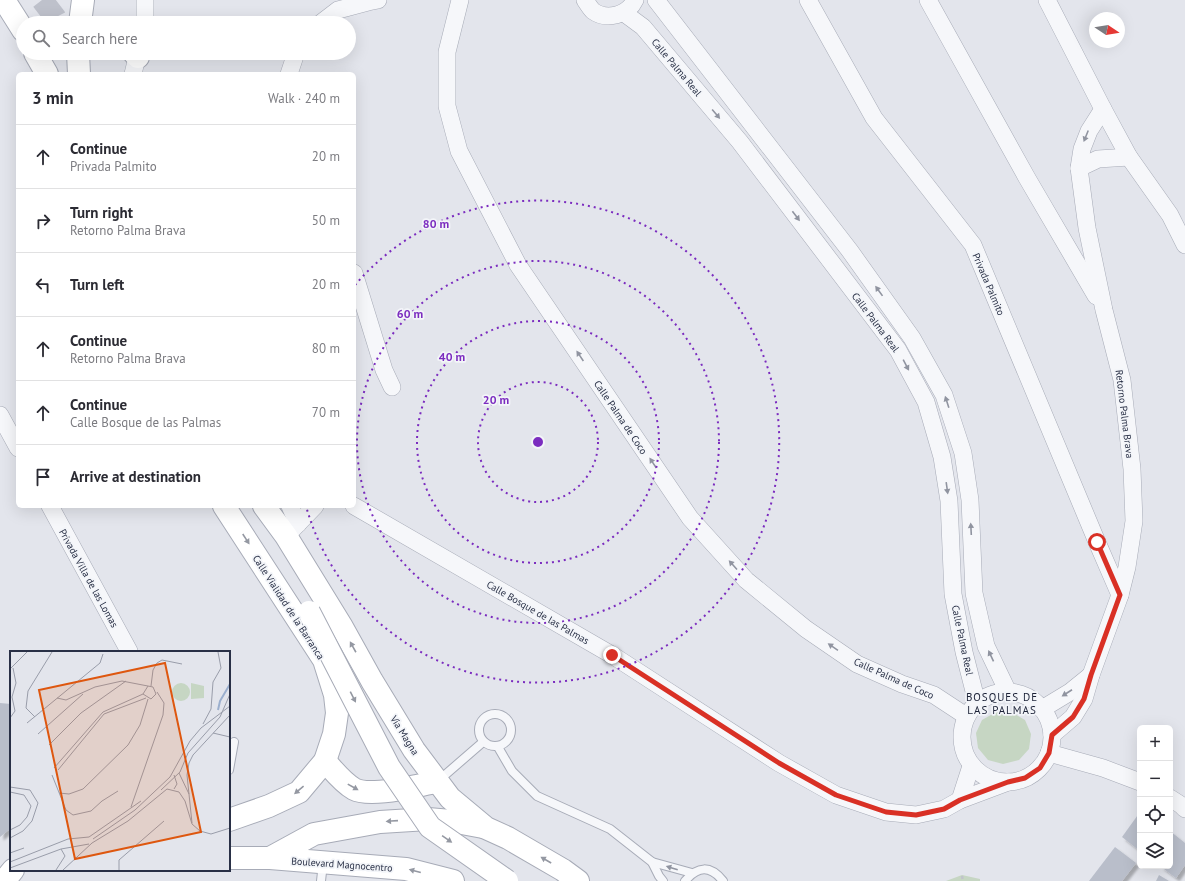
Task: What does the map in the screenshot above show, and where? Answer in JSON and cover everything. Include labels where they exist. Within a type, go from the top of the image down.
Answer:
[{"type":"main road","points":[[4,0],[16,19]]},
{"type":"main road","points":[[81,16],[83,0]]},
{"type":"main road","points":[[39,60],[46,72]]},
{"type":"main road","points":[[78,60],[79,72]]},
{"type":"main road","name":"Calle Vialidad de la Barranca","points":[[226,508],[324,660],[335,695],[336,713],[334,734],[325,761]]},
{"type":"main road","points":[[228,508],[251,521],[309,612],[390,767],[430,827],[507,881]]},
{"type":"main road","points":[[266,508],[292,530]]},
{"type":"main road","name":"Vía Magna","points":[[292,530],[342,627],[372,681],[414,750],[450,798],[486,828],[508,838],[563,870],[578,881]]},
{"type":"main road","points":[[388,791],[400,781],[410,764],[414,750]]},
{"type":"main road","points":[[230,820],[269,806],[299,792],[325,761],[342,780],[356,790],[372,793],[437,782]]},
{"type":"main road","points":[[270,858],[314,834],[380,822],[428,819],[451,821],[486,828]]},
{"type":"main road","name":"Boulevard Magnocentro","points":[[230,858],[270,858],[322,871],[406,869],[453,881]]},
{"type":"main road","points":[[4,881],[12,871]]},
{"type":"street","points":[[145,0],[145,16]]},
{"type":"street","points":[[330,16],[338,10],[378,0]]},
{"type":"street","name":"Calle Palma de Coco","points":[[460,0],[447,52],[447,106],[459,151],[518,265],[690,518],[746,580],[806,629],[857,664],[902,684],[934,695],[966,716]]},
{"type":"street","points":[[585,0],[593,10],[608,16],[624,13],[635,0]]},
{"type":"street","name":"Calle Palma Real","points":[[656,0],[850,251],[912,338],[944,395],[963,453],[970,500],[974,593],[986,646],[1008,692]]},
{"type":"street","name":"Privada Palmito","points":[[808,0],[874,118],[973,245],[1120,595]]},
{"type":"street","points":[[928,0],[1027,178],[1104,310]]},
{"type":"street","points":[[1047,0],[1129,156],[1170,215],[1185,245]]},
{"type":"street","name":"Calle Palma Real","points":[[624,13],[643,27],[740,142],[898,350],[926,402],[942,457],[948,501],[953,594],[964,652],[977,703]]},
{"type":"street","points":[[290,72],[294,60]]},
{"type":"street","name":"Retorno Palma Brava","points":[[1052,735],[1073,717],[1084,699],[1091,675],[1120,595],[1127,567],[1134,521],[1132,469],[1122,380],[1104,310],[1087,228],[1079,168],[1082,149],[1088,131],[1103,109]]},
{"type":"street","points":[[1079,168],[1098,159],[1129,156]]},
{"type":"street","points":[[356,279],[384,370],[392,387]]},
{"type":"street","points":[[0,415],[16,444]]},
{"type":"street","name":"Calle Bosque de las Palmas","points":[[356,507],[612,655],[779,763],[836,795],[886,812],[916,815],[944,809],[960,800]]},
{"type":"street","name":"Privada Villa de las Lomas","points":[[51,508],[129,651]]},
{"type":"street","points":[[290,508],[292,530]]},
{"type":"street","points":[[292,530],[313,508]]},
{"type":"street","points":[[1042,709],[1070,692],[1091,675]]},
{"type":"street","points":[[960,800],[1008,782],[1025,778],[1040,768],[1049,753],[1052,735],[1042,709],[1027,696],[1008,692],[991,694],[977,703],[966,716],[962,736],[965,755],[972,766],[991,780],[1008,782]]},
{"type":"street","points":[[1049,753],[1102,768],[1137,781]]},
{"type":"street","points":[[960,800],[972,766]]},
{"type":"street","points":[[1173,800],[1185,809]]},
{"type":"lane","points":[[497,714],[504,716],[510,722],[512,730],[510,738],[505,744],[498,747],[490,746],[483,742],[479,735],[479,727],[482,720],[489,715],[497,714]]},
{"type":"lane","points":[[230,764],[234,742]]},
{"type":"lane","points":[[437,782],[483,742]]},
{"type":"lane","points":[[498,747],[512,771],[537,796],[610,829],[652,862],[692,873]]},
{"type":"lane","points":[[652,862],[659,876],[664,881]]},
{"type":"lane","points":[[685,881],[692,873],[698,870],[708,870],[716,873],[723,881]]},
{"type":"path","points":[[962,876],[963,881]]},
{"type":"green space","points":[[996,712],[1011,712],[1025,720],[1031,734],[1029,749],[1019,760],[1003,764],[988,760],[978,748],[976,733],[982,720]]},
{"type":"green space","points":[[962,875],[980,879],[980,881],[946,881]]},
{"type":"building","points":[[0,703],[10,704],[10,829],[0,837]]},
{"type":"building","points":[[1137,816],[1137,849],[1122,837]]},
{"type":"building","points":[[1173,833],[1185,843],[1185,865],[1176,878],[1164,869],[1173,869]]},
{"type":"building","points":[[1115,847],[1136,863],[1122,881],[1089,881]]},
{"type":"building","points":[[1159,875],[1169,881],[1156,881]]},
{"type":"tunnel","points":[[42,0],[54,16]]},
{"type":"district","name":"BOSQUES DE LAS PALMAS","points":[[1002,703]]},
{"type":"route","points":[[612,655],[779,763],[836,795],[886,812],[916,815],[944,809],[960,800],[1008,782],[1025,778],[1040,768],[1049,753],[1052,735],[1073,717],[1084,699],[1091,675],[1120,595],[1097,542]]}]
